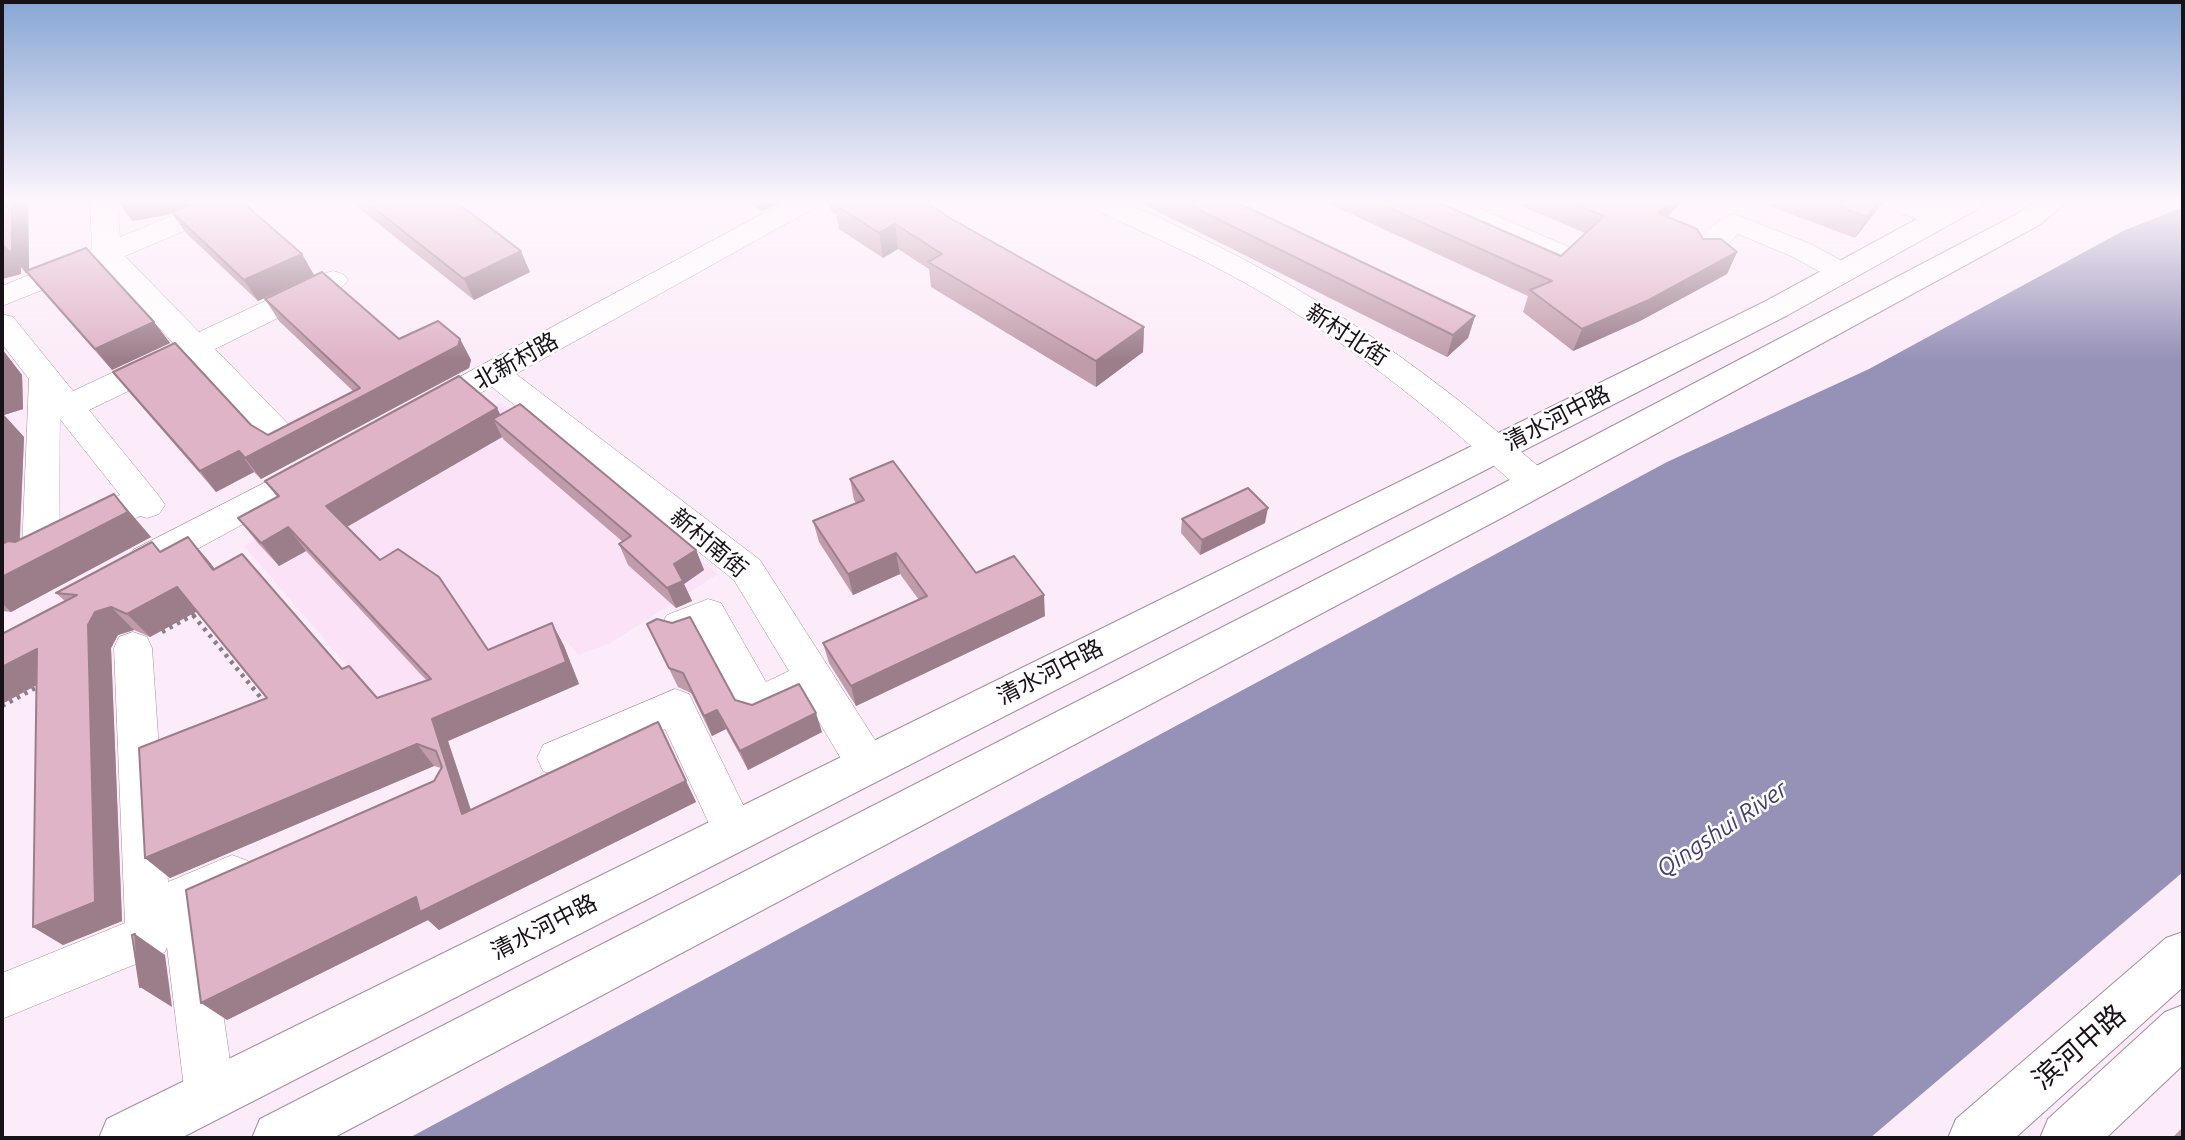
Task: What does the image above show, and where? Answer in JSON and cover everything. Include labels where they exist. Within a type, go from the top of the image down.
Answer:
[{"type":"main road","name":"清水河中路","points":[[126,1138],[1496,448],[1873,254]]},
{"type":"main road","name":"清水河中路","points":[[279,1138],[1535,483],[1965,254]]},
{"type":"main road","name":"滨河中路","points":[[1975,1138],[2183,956]]},
{"type":"main road","points":[[2067,1138],[2183,1030]]},
{"type":"street","points":[[2,297],[103,254]]},
{"type":"street","points":[[107,254],[279,436]]},
{"type":"street","name":"北新村路","points":[[399,424],[709,254]]},
{"type":"street","name":"新村北街","points":[[1209,254],[1275,288],[1429,390],[1535,483]]},
{"type":"street","points":[[1809,254],[1841,272]]},
{"type":"street","points":[[41,416],[195,347],[333,280]]},
{"type":"street","points":[[2,324],[44,377],[41,416],[40,551],[145,502],[41,416]]},
{"type":"street","name":"新村南街","points":[[494,373],[747,570],[867,764]]},
{"type":"street","points":[[124,572],[340,456]]},
{"type":"street","points":[[680,626],[708,614],[758,705],[814,677]]},
{"type":"street","points":[[2,996],[149,936],[133,648]]},
{"type":"street","points":[[558,758],[675,706],[734,831]]},
{"type":"street","points":[[210,1096],[184,897],[272,859]]},
{"type":"path","points":[[194,615],[269,708]]},
{"type":"shaded area","points":[[500,402],[718,574],[609,644],[578,655],[566,640],[394,720],[244,546]]},
{"type":"water","name":"Qingshui River","points":[[2080,254],[2183,254],[2183,872],[1870,1138],[409,1138],[1667,462],[1869,369]]},
{"type":"building","points":[[70,254],[92,254],[154,322],[95,349],[26,271]]},
{"type":"building","points":[[217,254],[302,254],[244,280]]},
{"type":"building","points":[[433,254],[514,254],[464,279]]},
{"type":"building","points":[[942,254],[1014,254],[1144,327],[1096,361],[928,262]]},
{"type":"building","points":[[1289,254],[1345,254],[1475,316],[1453,335]]},
{"type":"building","points":[[1492,254],[1733,254],[1649,300],[1582,329],[1530,290],[1552,281]]},
{"type":"building","points":[[322,272],[399,339],[438,321],[460,339],[458,346],[245,458],[239,451],[200,471],[113,372],[175,343],[251,425],[268,435],[360,388],[265,299]]},
{"type":"building","points":[[459,376],[497,408],[326,506],[380,560],[398,549],[439,577],[488,650],[552,623],[566,662],[432,719],[462,814],[658,722],[686,781],[420,912],[416,897],[201,1003],[186,890],[434,781],[442,767],[436,751],[417,744],[145,858],[139,748],[267,698],[177,587],[127,614],[111,607],[95,612],[88,625],[95,902],[33,927],[37,649],[2,667],[2,634],[77,595],[56,593],[152,542],[160,552],[188,537],[213,570],[242,554],[342,669],[349,666],[377,698],[431,679],[288,527],[261,543],[238,518],[279,496],[265,481]]},
{"type":"building","points":[[520,404],[696,550],[674,564],[683,581],[667,588],[619,544],[631,536],[493,419]]},
{"type":"building","points":[[893,461],[976,573],[1014,556],[1044,595],[851,686],[823,643],[927,596],[896,553],[848,574],[813,521],[864,500],[850,479]]},
{"type":"building","points":[[1248,488],[1268,508],[1202,540],[1182,519]]},
{"type":"building","points":[[114,494],[128,512],[2,577],[2,544],[15,542]]},
{"type":"building","points":[[690,617],[735,700],[752,705],[799,684],[816,713],[740,751],[717,710],[704,716],[683,673],[669,668],[647,624],[657,619],[672,623]]},
{"type":"building","points":[[135,934],[140,987],[132,935]]}]
